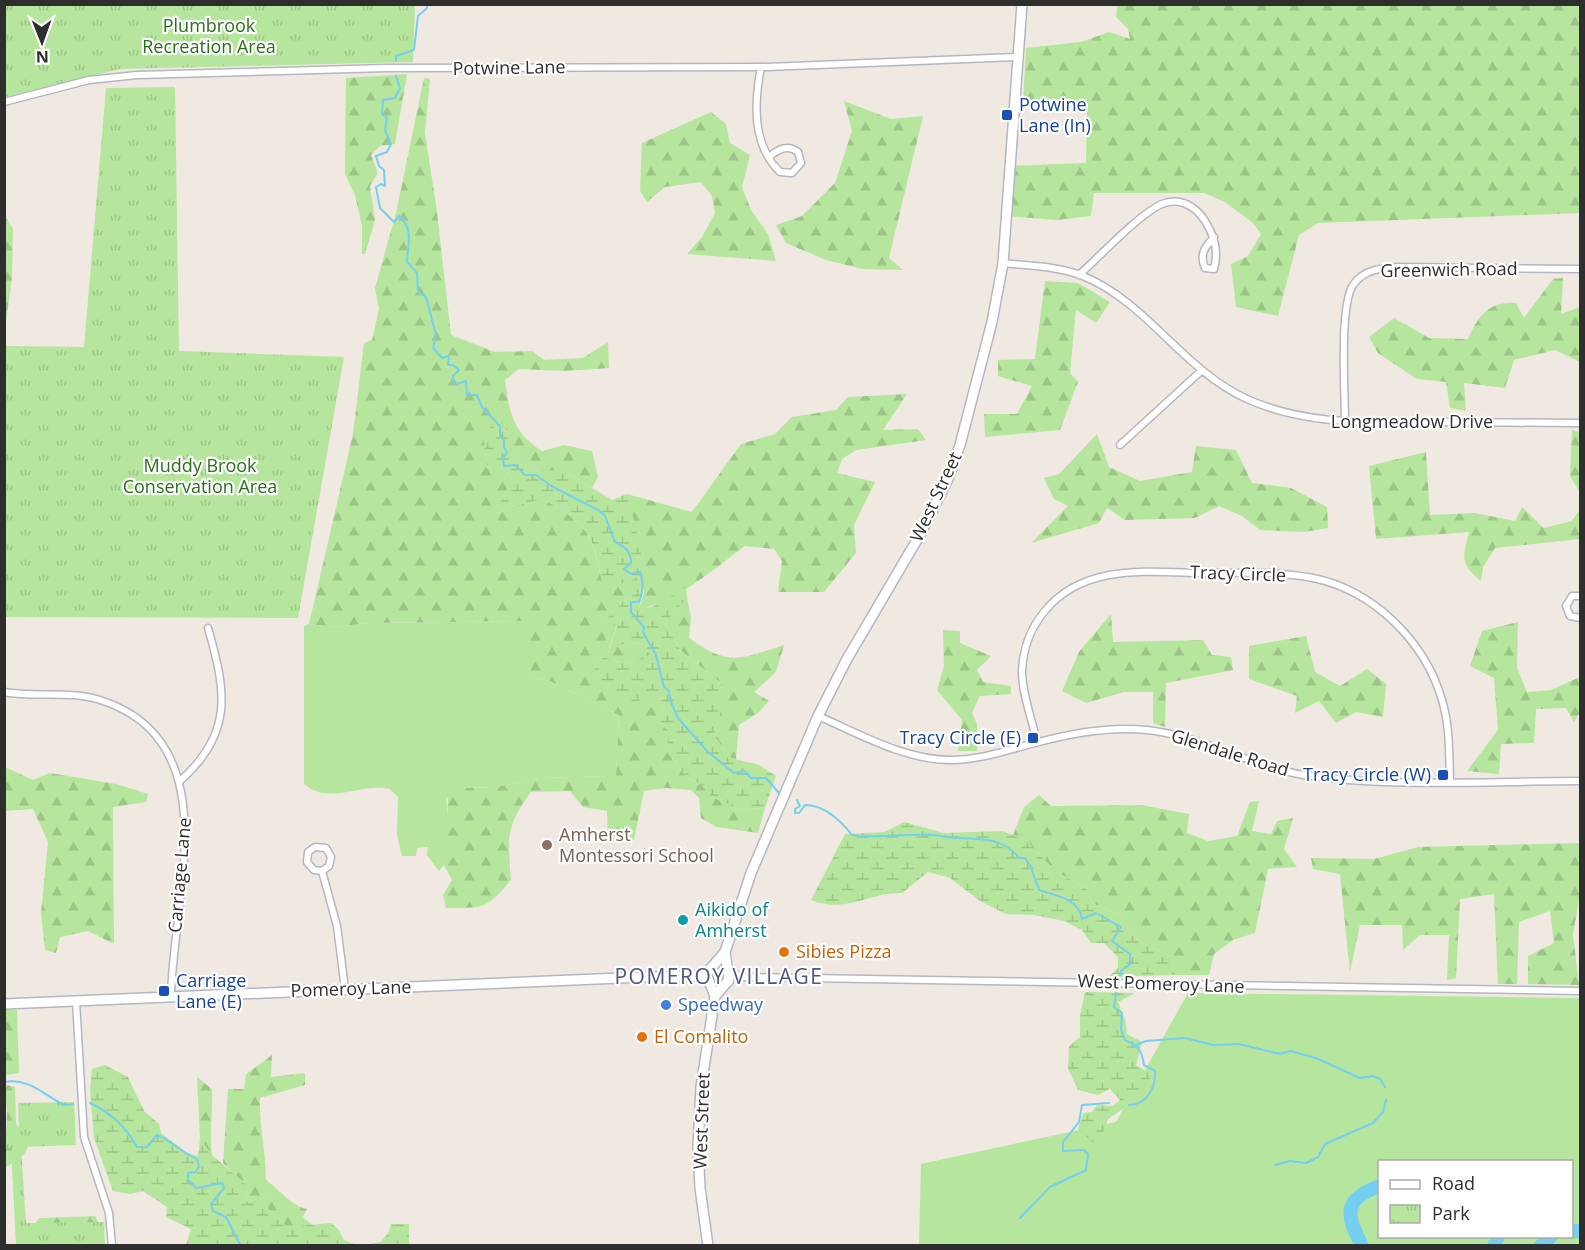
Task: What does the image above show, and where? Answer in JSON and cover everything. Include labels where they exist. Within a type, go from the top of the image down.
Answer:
[{"type":"main road","name":"West Street","points":[[712,967],[724,952],[751,873],[818,716],[847,659],[921,533],[948,479],[973,399],[992,322],[1003,263],[1016,57],[1022,4]]},
{"type":"main road","points":[[724,952],[730,977],[715,996],[706,974],[712,967],[722,965],[728,970]]},
{"type":"main road","name":"Pomeroy Lane","points":[[4,1004],[697,976],[712,967]]},
{"type":"main road","points":[[697,976],[717,988],[725,985]]},
{"type":"main road","name":"West Street","points":[[708,1245],[700,1188],[698,1147],[701,1087],[715,996]]},
{"type":"street","name":"Potwine Lane","points":[[4,102],[89,80],[137,75],[386,68],[761,67],[1016,57]]},
{"type":"street","points":[[761,67],[756,98],[756,120],[770,156],[783,174],[795,172],[801,163],[798,152],[791,148],[782,149],[770,156]]},
{"type":"street","points":[[1080,275],[1147,214],[1166,202],[1183,202],[1194,208],[1214,237],[1216,263],[1214,269],[1205,268],[1202,261],[1204,248],[1214,237]]},
{"type":"street","name":"Longmeadow Drive","points":[[1003,263],[1080,275],[1119,297],[1201,371],[1236,394],[1309,419],[1345,422],[1581,423]]},
{"type":"street","name":"Greenwich Road","points":[[1345,422],[1346,306],[1354,285],[1366,274],[1379,269],[1399,267],[1581,269]]},
{"type":"street","points":[[1120,445],[1201,371]]},
{"type":"street","name":"Tracy Circle","points":[[1037,742],[1023,684],[1024,651],[1040,617],[1066,590],[1095,577],[1128,572],[1278,573],[1313,578],[1340,586],[1374,605],[1407,634],[1429,668],[1442,699],[1448,730],[1450,781]]},
{"type":"street","points":[[1581,596],[1569,599],[1566,606],[1570,616],[1581,618]]},
{"type":"street","points":[[180,781],[207,752],[221,719],[222,681],[208,628]]},
{"type":"street","name":"Carriage Lane","points":[[6,695],[73,695],[113,705],[151,732],[168,756],[180,781],[186,825],[171,997]]},
{"type":"street","name":"Glendale Road","points":[[818,716],[896,750],[933,759],[980,758],[1037,742],[1100,730],[1147,730],[1186,737],[1271,767],[1302,774],[1351,780],[1581,781]]},
{"type":"street","points":[[315,847],[324,847],[331,855],[329,866],[322,871],[312,869],[307,862],[307,854],[315,847]]},
{"type":"street","points":[[322,871],[337,926],[345,989]]},
{"type":"street","name":"West Pomeroy Lane","points":[[728,970],[741,977],[1581,991]]},
{"type":"street","name":"West Pomeroy Lane","points":[[725,985],[741,977]]},
{"type":"street","points":[[76,1001],[84,1137],[109,1213],[112,1245]]},
{"type":"green space","name":"Plumbrook Recreation Area","points":[[4,5],[415,5],[413,62],[120,69],[5,97]]},
{"type":"green space","points":[[1580,5],[1580,213],[1318,223],[1299,235],[1278,316],[1236,307],[1231,264],[1248,256],[1261,234],[1253,223],[1225,202],[1204,193],[1094,193],[1091,216],[1057,220],[1006,216],[1009,166],[1086,163],[1087,109],[1023,102],[1026,48],[1081,42],[1109,32],[1130,39],[1128,29],[1116,17],[1117,6]]},
{"type":"green space","points":[[407,74],[395,144],[380,146],[371,155],[378,173],[370,186],[375,220],[365,254],[362,254],[362,226],[355,195],[345,174],[346,78]]},
{"type":"green space","points":[[424,78],[430,79],[425,133],[437,212],[451,335],[495,352],[532,351],[544,360],[583,358],[608,342],[609,368],[565,371],[519,369],[505,380],[514,421],[532,444],[542,451],[564,445],[592,451],[598,477],[592,488],[562,470],[541,470],[517,463],[504,423],[498,467],[513,476],[503,499],[494,507],[496,514],[511,507],[543,499],[570,516],[585,531],[594,550],[602,581],[637,577],[638,593],[625,599],[606,620],[617,625],[608,653],[623,644],[644,643],[650,655],[625,664],[603,657],[594,660],[596,679],[614,684],[637,701],[656,695],[664,712],[653,718],[668,730],[667,751],[686,777],[701,784],[711,796],[740,810],[765,808],[758,833],[717,827],[701,818],[699,798],[691,790],[666,788],[644,791],[634,840],[608,841],[607,811],[583,807],[570,791],[531,792],[512,824],[509,843],[511,880],[490,902],[468,908],[446,908],[443,895],[452,880],[444,865],[451,856],[447,832],[448,799],[442,792],[442,788],[497,787],[539,778],[616,776],[619,715],[550,681],[529,678],[523,621],[367,623],[335,627],[309,624],[353,434],[364,343],[372,340],[379,309],[375,288],[396,213]]},
{"type":"green space","name":"Muddy Brook Conservation Area","points":[[175,87],[179,351],[344,357],[298,618],[5,617],[5,346],[84,347],[106,88]]},
{"type":"green space","points":[[844,101],[891,119],[923,116],[889,258],[903,270],[863,269],[826,260],[786,243],[776,225],[802,216],[835,183],[852,131]]},
{"type":"green space","points":[[711,112],[726,124],[730,143],[750,155],[742,187],[751,210],[768,234],[776,261],[687,254],[702,237],[715,213],[712,196],[701,182],[665,187],[647,202],[640,191],[642,143]]},
{"type":"green space","points":[[5,216],[13,229],[12,278],[5,328]]},
{"type":"green space","points":[[1563,278],[1561,314],[1580,307],[1580,362],[1555,350],[1514,360],[1505,388],[1464,383],[1466,411],[1450,408],[1446,382],[1417,379],[1378,353],[1369,337],[1394,318],[1429,338],[1468,339],[1480,317],[1492,307],[1516,303],[1524,318],[1553,279]]},
{"type":"green space","points":[[1045,281],[1078,283],[1110,302],[1096,323],[1076,310],[1070,373],[1078,382],[1060,430],[985,437],[984,414],[1017,414],[1032,386],[998,376],[998,360],[1035,359]]},
{"type":"green space","points":[[907,394],[883,430],[918,429],[926,440],[856,450],[842,459],[837,473],[875,482],[854,525],[856,553],[824,592],[778,592],[782,561],[774,549],[745,546],[681,592],[653,606],[639,609],[644,593],[627,494],[692,512],[741,444],[775,434],[792,417],[836,410],[848,397]]},
{"type":"green space","points":[[504,423],[517,463],[541,470],[562,470],[612,500],[627,494],[638,536],[642,566],[642,594],[639,608],[652,607],[686,587],[687,598],[665,623],[680,650],[721,683],[721,708],[714,736],[731,758],[759,765],[776,776],[765,808],[740,810],[711,796],[701,784],[686,777],[667,751],[668,730],[652,718],[664,712],[656,696],[637,701],[618,702],[614,694],[614,685],[596,679],[594,660],[603,657],[625,664],[650,655],[644,643],[623,644],[608,654],[617,626],[606,620],[625,599],[637,593],[637,578],[627,584],[602,581],[595,551],[586,531],[570,516],[543,499],[511,507],[496,514],[494,507],[503,499],[513,476],[498,467],[485,464],[484,439],[492,425]]},
{"type":"green space","points":[[1572,430],[1580,432],[1580,493],[1570,476]]},
{"type":"green space","points":[[1097,434],[1109,467],[1140,481],[1192,472],[1196,446],[1236,450],[1252,483],[1291,488],[1327,507],[1328,528],[1304,532],[1260,530],[1242,516],[1219,506],[1195,518],[1125,520],[1107,508],[1099,523],[1031,543],[1068,506],[1054,499],[1044,478],[1059,474]]},
{"type":"green space","points":[[1426,452],[1430,515],[1475,513],[1515,521],[1522,507],[1544,528],[1572,521],[1580,509],[1580,539],[1495,548],[1483,567],[1481,581],[1469,570],[1464,559],[1469,532],[1376,539],[1369,466]]},
{"type":"green space","points":[[687,598],[691,618],[689,638],[714,653],[725,657],[745,657],[784,645],[776,672],[754,692],[769,701],[758,713],[739,725],[736,759],[731,758],[714,736],[721,708],[721,683],[680,650],[665,623]]},
{"type":"green space","points":[[1111,614],[1113,642],[1203,640],[1212,655],[1231,657],[1233,670],[1166,683],[1165,727],[1153,723],[1153,692],[1124,692],[1086,703],[1062,691],[1079,652]]},
{"type":"green space","points":[[523,621],[530,678],[550,681],[619,715],[616,776],[539,778],[497,787],[465,787],[446,795],[451,857],[439,871],[427,855],[428,847],[417,848],[416,856],[402,856],[397,835],[398,797],[390,789],[368,788],[324,793],[304,784],[304,626],[309,624],[335,627],[367,623]]},
{"type":"green space","points":[[1518,622],[1517,668],[1527,692],[1551,690],[1580,677],[1580,712],[1574,722],[1566,708],[1536,709],[1534,743],[1501,744],[1499,774],[1467,771],[1498,730],[1494,678],[1470,666],[1482,631]]},
{"type":"green space","points":[[943,630],[960,631],[960,643],[991,656],[977,670],[983,682],[1011,686],[1011,694],[980,696],[972,713],[977,724],[977,751],[958,751],[962,720],[937,690],[944,666]]},
{"type":"green space","points":[[1306,636],[1315,672],[1340,686],[1367,669],[1386,684],[1383,717],[1356,712],[1336,723],[1319,701],[1295,713],[1297,696],[1249,679],[1249,646]]},
{"type":"green space","points":[[5,767],[33,780],[50,773],[116,784],[148,794],[146,802],[113,807],[114,944],[88,931],[60,937],[56,953],[45,950],[41,913],[48,842],[33,809],[5,811]]},
{"type":"green space","points":[[1039,795],[1051,806],[1141,805],[1189,814],[1187,833],[1208,841],[1237,836],[1250,802],[1259,801],[1252,831],[1271,834],[1277,821],[1293,818],[1284,849],[1297,867],[1268,869],[1255,933],[1233,940],[1214,954],[1209,975],[1175,975],[1175,958],[1136,938],[1130,932],[1122,916],[1092,903],[1086,888],[1055,871],[1026,840],[1013,835],[1024,807]]},
{"type":"green space","points":[[904,822],[944,833],[1002,831],[1026,840],[1055,871],[1086,888],[1092,903],[1122,916],[1130,932],[1136,938],[1175,958],[1175,975],[1108,977],[1118,968],[1118,957],[1104,943],[1091,943],[1082,930],[1064,921],[1034,915],[1006,914],[980,901],[950,878],[928,872],[902,893],[835,905],[811,900],[845,834],[884,832]]},
{"type":"green space","points":[[1580,843],[1580,894],[1573,934],[1579,985],[1528,984],[1528,956],[1554,943],[1550,911],[1519,922],[1517,984],[1498,984],[1494,894],[1460,899],[1456,978],[1447,980],[1449,935],[1420,935],[1403,950],[1402,925],[1360,925],[1350,972],[1340,874],[1313,869],[1311,858],[1374,859],[1418,847]]},
{"type":"green space","points":[[1085,992],[1135,993],[1118,1002],[1126,1023],[1127,1034],[1142,1042],[1136,1065],[1151,1075],[1144,1095],[1108,1119],[1098,1147],[1078,1129],[1083,1113],[1092,1112],[1097,1105],[1113,1106],[1120,1100],[1110,1089],[1098,1095],[1078,1090],[1068,1069],[1069,1046],[1080,1037],[1080,1015]]},
{"type":"green space","points":[[1188,993],[1580,998],[1580,1245],[919,1246],[921,1164],[1116,1122]]},
{"type":"green space","points":[[5,1010],[17,1010],[19,1073],[5,1075]]},
{"type":"green space","points":[[272,1055],[271,1077],[305,1073],[305,1085],[260,1098],[266,1180],[290,1201],[307,1209],[303,1217],[312,1225],[287,1227],[266,1207],[273,1195],[246,1202],[247,1186],[223,1163],[228,1089],[244,1089],[246,1074]]},
{"type":"green space","points":[[105,1065],[128,1077],[144,1111],[159,1124],[161,1133],[187,1153],[198,1156],[200,1139],[214,1157],[247,1186],[246,1202],[273,1195],[273,1201],[266,1207],[287,1227],[331,1223],[338,1229],[344,1240],[357,1245],[186,1245],[191,1229],[166,1217],[167,1207],[143,1191],[130,1194],[113,1191],[94,1138],[90,1090],[92,1069]]},
{"type":"green space","points":[[197,1077],[212,1089],[212,1156],[200,1139]]},
{"type":"green space","points":[[7,1085],[15,1087],[16,1123],[29,1143],[25,1154],[5,1168],[7,1111],[5,1091]]},
{"type":"green space","points":[[74,1102],[76,1145],[21,1147],[26,1223],[104,1222],[105,1245],[16,1245],[11,1148],[5,1148],[5,1130],[19,1129],[18,1103]]},
{"type":"green space","points":[[95,1216],[102,1228],[21,1246],[39,1218]]},
{"type":"green space","points":[[391,1224],[409,1224],[409,1245],[364,1245],[381,1242],[389,1232]]},
{"type":"waterway","points":[[396,61],[396,56],[414,50],[418,16],[427,8],[427,4]]},
{"type":"waterway","points":[[396,76],[400,88],[395,98],[383,100],[382,114],[387,118],[385,130],[391,144],[387,152],[376,156],[379,166],[384,170],[385,186],[381,184],[376,187],[380,208],[394,222],[399,216],[407,226],[409,237],[407,262],[417,273],[418,292],[426,297],[436,335],[433,348],[442,358],[449,356],[448,365],[453,365],[459,370],[453,376],[453,381],[457,384],[466,381],[467,395],[477,395],[482,407],[500,426],[500,435],[507,452],[503,459],[504,466],[515,465],[525,475],[536,475],[553,487],[598,510],[605,516],[615,542],[629,552],[631,563],[624,569],[631,574],[640,572],[642,583],[639,602],[631,602],[631,612],[644,627],[643,632],[656,655],[664,687],[669,691],[678,718],[708,752],[734,773],[744,771],[751,778],[766,778],[779,793]]},
{"type":"waterway","points":[[797,800],[800,806],[795,809],[795,813],[799,813],[805,805],[819,808],[837,819],[852,835],[935,835],[990,840],[1006,846],[1019,858],[1025,858],[1039,890],[1072,902],[1080,912],[1082,919],[1096,913],[1121,927],[1112,941],[1130,954],[1130,964],[1121,971],[1119,978]]},
{"type":"waterway","points":[[1116,993],[1114,1007],[1122,1013],[1121,1030],[1125,1040],[1139,1049],[1144,1065],[1155,1071],[1154,1083],[1149,1094],[1141,1102],[1129,1105]]},
{"type":"waterway","points":[[1136,1045],[1146,1041],[1185,1038],[1213,1045],[1239,1044],[1280,1054],[1290,1051],[1316,1058],[1360,1078],[1373,1076],[1380,1079],[1385,1087]]},
{"type":"waterway","points":[[4,1082],[28,1084],[64,1105],[73,1104]]},
{"type":"waterway","points":[[1275,1165],[1290,1161],[1306,1163],[1318,1157],[1325,1144],[1373,1123],[1383,1112],[1386,1100]]},
{"type":"waterway","points":[[90,1103],[118,1121],[137,1147],[147,1147],[157,1135],[197,1159],[199,1167],[195,1172],[188,1173],[188,1180],[196,1188],[222,1183],[224,1188],[211,1204],[213,1211],[226,1217],[241,1246]]},
{"type":"waterway","points":[[1020,1218],[1050,1187],[1086,1170],[1088,1154],[1084,1150],[1063,1151],[1063,1142],[1079,1122],[1082,1105],[1109,1103]]},
{"type":"waterway","points":[[1362,1246],[1353,1225],[1351,1209],[1359,1196],[1378,1187]]},
{"type":"waterway","points":[[1573,1231],[1580,1231]]},
{"type":"waterway","points":[[1494,1246],[1497,1238]]},
{"type":"waterway","points":[[1541,1246],[1549,1238]]},
{"type":"place","name":"Potwine Lane (In)","points":[[1007,115]]},
{"type":"place","name":"Tracy Circle (E)","points":[[1033,738]]},
{"type":"place","name":"Tracy Circle (W)","points":[[1443,775]]},
{"type":"place","name":"Amherst Montessori School","points":[[547,845]]},
{"type":"place","name":"Aikido of Amherst","points":[[683,920]]},
{"type":"place","name":"Sibies Pizza","points":[[784,952]]},
{"type":"place","name":"Carriage Lane (E)","points":[[164,991]]},
{"type":"place","name":"Speedway","points":[[666,1005]]},
{"type":"place","name":"El Comalito","points":[[642,1037]]},
{"type":"district","name":"POMEROY VILLAGE","points":[[719,977]]}]
